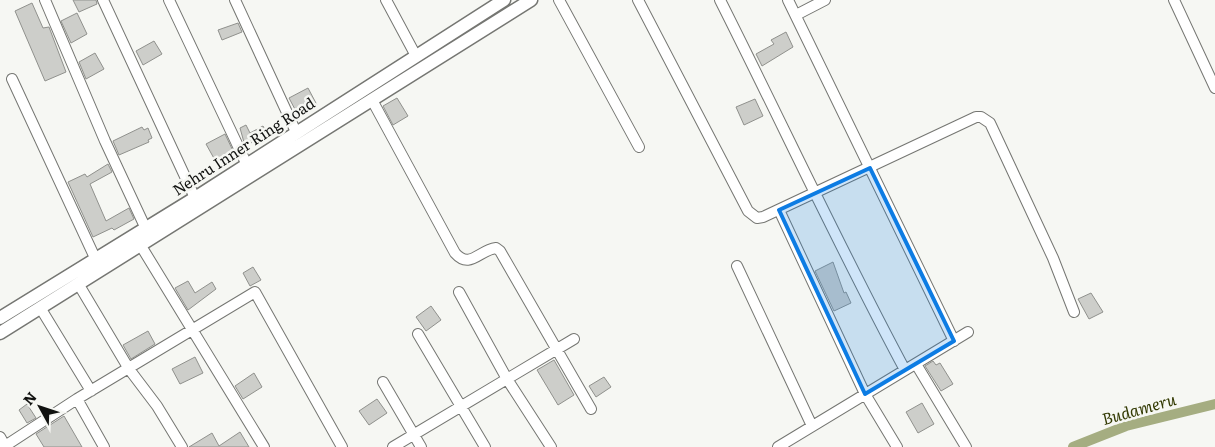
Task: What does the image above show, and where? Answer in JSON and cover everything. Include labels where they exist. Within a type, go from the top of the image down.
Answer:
[{"type":"main road","name":"Nehru Inner Ring Road","points":[[0,318],[146,229],[504,0]]},
{"type":"main road","points":[[0,333],[80,285],[531,0]]},
{"type":"street","points":[[44,0],[105,141],[146,229]]},
{"type":"street","points":[[102,0],[195,198]]},
{"type":"street","points":[[169,0],[247,165]]},
{"type":"street","points":[[235,0],[296,132]]},
{"type":"street","points":[[386,0],[416,56]]},
{"type":"street","points":[[559,0],[639,146]]},
{"type":"street","points":[[638,0],[748,211],[757,218],[870,168],[976,117],[986,119],[990,123],[1053,258],[1074,312]]},
{"type":"street","points":[[720,0],[816,192],[858,282],[905,370]]},
{"type":"street","points":[[788,0],[954,341]]},
{"type":"street","points":[[796,15],[825,0]]},
{"type":"street","points":[[1174,0],[1215,88]]},
{"type":"street","points":[[12,78],[96,260]]},
{"type":"street","points":[[372,100],[455,253],[461,260],[468,261],[491,248],[496,248],[500,252],[591,409]]},
{"type":"street","points":[[778,210],[865,394],[897,447]]},
{"type":"street","points":[[141,246],[264,447]]},
{"type":"street","points":[[737,266],[812,426]]},
{"type":"street","points":[[80,285],[129,369],[157,406],[182,447]]},
{"type":"street","points":[[3,443],[255,292],[342,447]]},
{"type":"street","points":[[459,292],[508,379],[551,447]]},
{"type":"street","points":[[41,309],[91,391]]},
{"type":"street","points":[[778,447],[968,332]]},
{"type":"street","points":[[418,334],[485,447]]},
{"type":"street","points":[[393,447],[574,339]]},
{"type":"street","points":[[916,364],[966,447]]},
{"type":"street","points":[[383,382],[421,447]]},
{"type":"street","points":[[77,399],[104,447]]},
{"type":"highlighted area","points":[[870,168],[954,341],[865,394],[779,210]]},
{"type":"building","points":[[73,0],[96,0],[97,4],[79,12]]},
{"type":"building","points":[[32,3],[43,28],[49,27],[66,72],[45,81],[15,11]]},
{"type":"building","points":[[77,13],[87,34],[71,43],[61,21]]},
{"type":"building","points":[[238,23],[242,32],[222,40],[218,30]]},
{"type":"building","points":[[786,32],[793,47],[762,66],[756,54],[774,44],[771,40]]},
{"type":"building","points":[[154,41],[162,54],[143,65],[136,51]]},
{"type":"building","points":[[95,53],[104,69],[86,79],[79,62]]},
{"type":"building","points":[[308,88],[317,105],[298,115],[289,98]]},
{"type":"building","points":[[397,98],[408,116],[393,125],[383,106]]},
{"type":"building","points":[[755,99],[763,116],[744,125],[736,107]]},
{"type":"building","points":[[246,125],[250,133],[263,126],[268,134],[245,146],[240,128]]},
{"type":"building","points":[[142,127],[144,130],[148,128],[152,138],[148,140],[149,142],[119,155],[113,141]]},
{"type":"building","points":[[225,134],[234,153],[216,162],[206,144]]},
{"type":"building","points":[[108,164],[112,172],[90,184],[106,221],[129,208],[134,219],[114,230],[112,228],[93,237],[68,182],[85,174],[87,177]]},
{"type":"building","points":[[833,262],[844,293],[846,292],[851,303],[834,311],[815,271]]},
{"type":"building","points":[[253,267],[261,280],[250,286],[243,273]]},
{"type":"building","points":[[188,281],[195,293],[212,282],[216,289],[188,310],[175,288]]},
{"type":"building","points":[[1091,293],[1103,312],[1089,319],[1078,299]]},
{"type":"building","points":[[431,306],[441,320],[426,331],[416,317]]},
{"type":"building","points":[[148,331],[155,344],[131,359],[123,345]]},
{"type":"building","points":[[195,357],[203,373],[180,384],[172,369]]},
{"type":"building","points":[[554,360],[574,395],[558,405],[537,370]]},
{"type":"building","points":[[933,361],[936,365],[940,363],[953,384],[941,391],[925,366]]},
{"type":"building","points":[[254,373],[262,387],[243,399],[235,386]]},
{"type":"building","points":[[604,377],[611,387],[596,397],[589,386]]},
{"type":"building","points":[[377,399],[387,413],[369,425],[359,411]]},
{"type":"building","points":[[922,403],[934,424],[918,433],[906,412]]},
{"type":"building","points":[[27,404],[36,418],[27,423],[19,410]]},
{"type":"building","points":[[64,416],[82,447],[44,447],[36,434]]},
{"type":"building","points":[[240,432],[249,447],[189,447],[212,433],[219,446]]},
{"type":"waterway","name":"Budameru","points":[[1073,447],[1126,426],[1215,404]]}]
